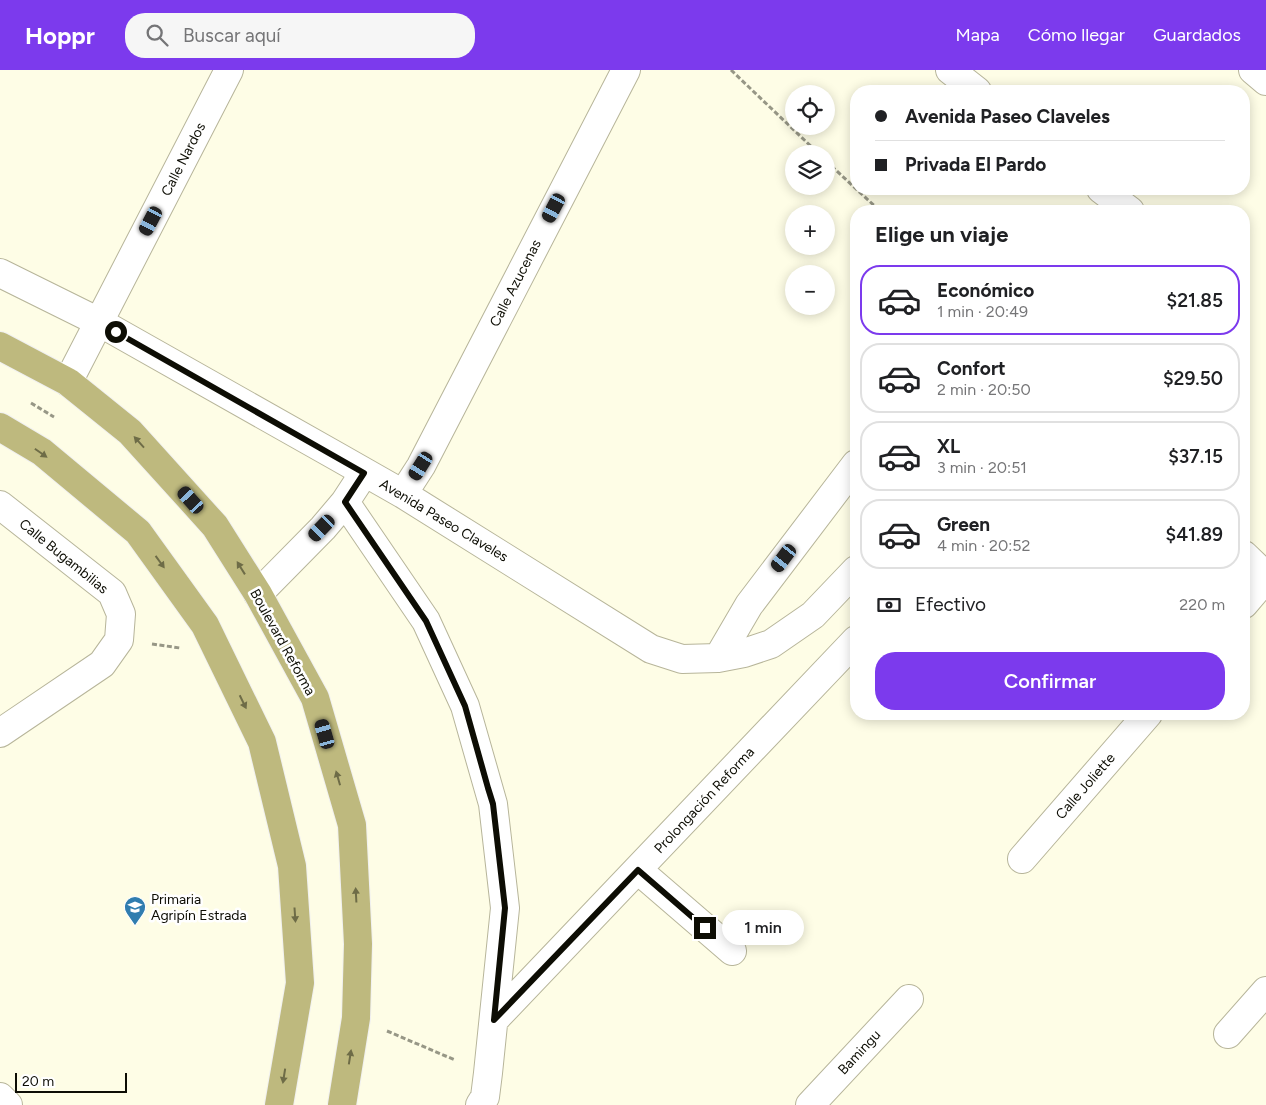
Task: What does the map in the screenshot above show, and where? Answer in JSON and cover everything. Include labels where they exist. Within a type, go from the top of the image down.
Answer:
[{"type":"main road","name":"Boulevard Reforma","points":[[0,346],[68,382],[130,432],[215,526],[258,594],[315,698],[352,825],[358,944],[356,1018],[342,1105]]},
{"type":"main road","points":[[0,427],[42,452],[138,532],[206,625],[262,742],[292,866],[300,983],[279,1105]]},
{"type":"street","name":"Calle Nardos","points":[[68,382],[229,70]]},
{"type":"street","name":"Calle Azucenas","points":[[403,494],[421,466],[626,70]]},
{"type":"street","points":[[950,70],[969,85]]},
{"type":"street","points":[[1253,70],[1266,81]]},
{"type":"street","points":[[1109,195],[1122,205]]},
{"type":"street","name":"Avenida Paseo Claveles","points":[[0,273],[99,322],[403,494],[651,648],[682,659],[718,658],[744,653],[771,644],[813,616],[850,576]]},
{"type":"street","points":[[718,658],[749,604],[850,472]]},
{"type":"street","points":[[258,594],[345,502],[364,473]]},
{"type":"street","points":[[345,502],[426,621],[465,706],[493,804],[505,908],[487,1095]]},
{"type":"street","name":"Calle Bugambilias","points":[[0,505],[112,593],[121,614],[119,640]]},
{"type":"street","points":[[1250,561],[1266,577],[1250,597]]},
{"type":"street","points":[[0,733],[102,664],[119,640]]},
{"type":"street","name":"Prolongación Reforma","points":[[494,1020],[850,646]]},
{"type":"street","name":"Calle Joliette","points":[[1022,859],[1143,720]]},
{"type":"street","points":[[638,870],[732,951]]},
{"type":"street","points":[[1228,1034],[1266,991]]},
{"type":"street","name":"Bamingu","points":[[810,1105],[909,999]]},
{"type":"street","points":[[0,1097],[8,1105]]},
{"type":"path","points":[[731,70],[810,145]]},
{"type":"path","points":[[835,168],[850,183]]},
{"type":"path","points":[[863,195],[874,205]]},
{"type":"path","points":[[119,640],[219,653]]},
{"type":"path","points":[[356,1018],[487,1095]]},
{"type":"place","name":"Primaria Agripín Estrada","points":[[135,926]]},
{"type":"route","points":[[116,332],[338,456],[364,473],[345,502],[426,621],[465,706],[493,804],[505,908],[494,1020],[638,870],[705,928]]}]
